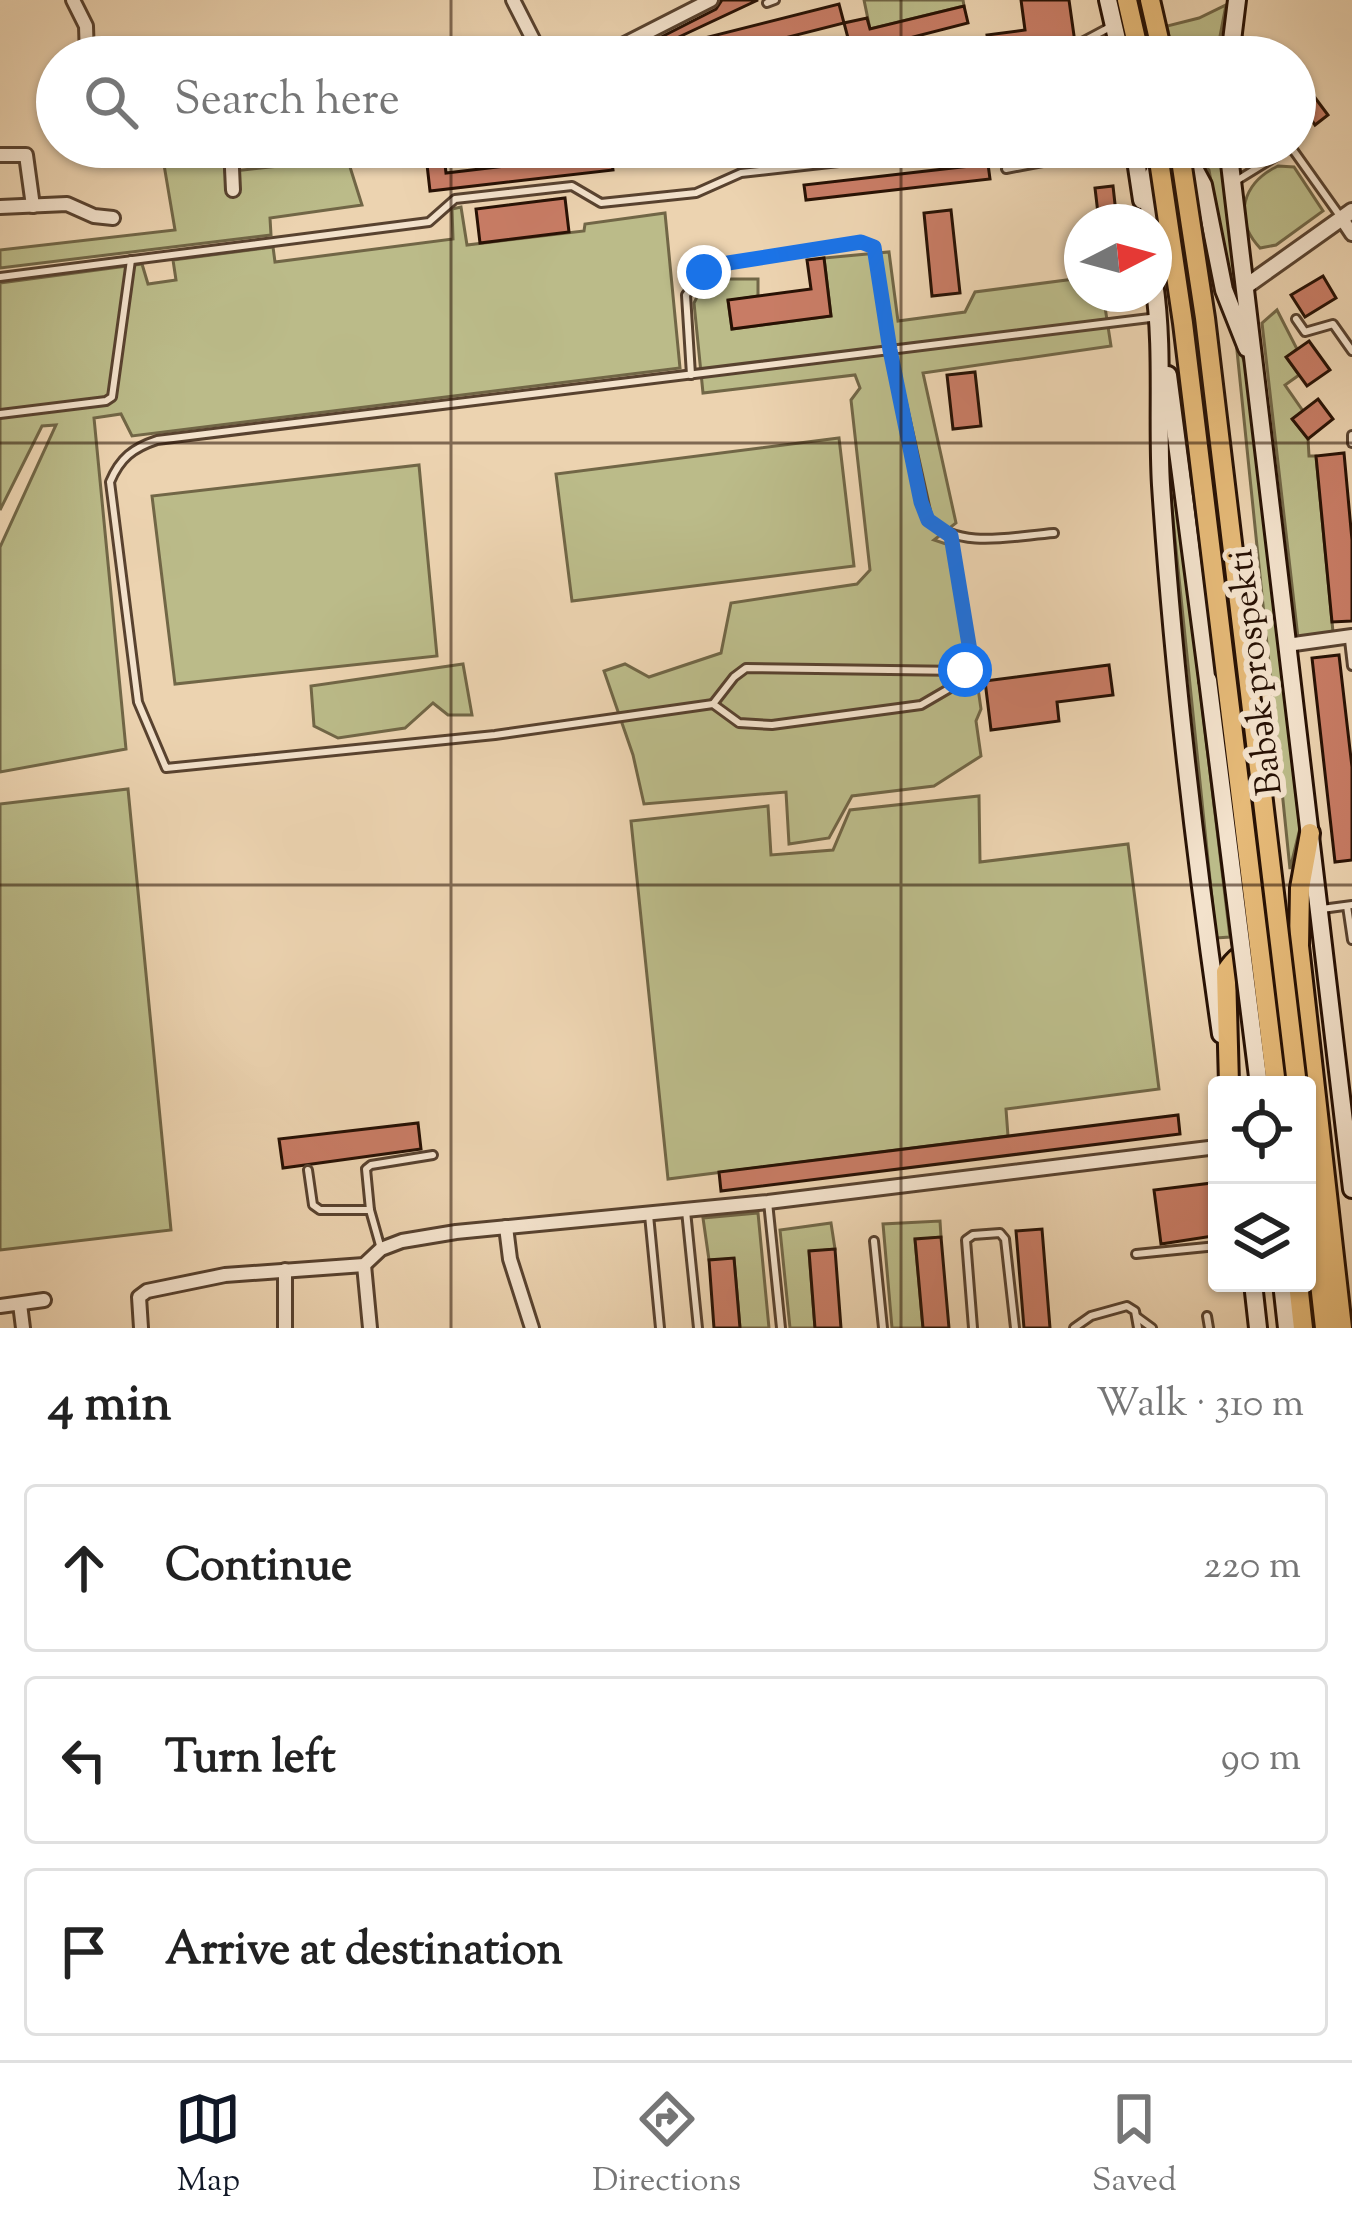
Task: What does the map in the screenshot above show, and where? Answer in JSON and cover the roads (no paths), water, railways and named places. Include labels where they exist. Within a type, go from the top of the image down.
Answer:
[{"type":"main road","points":[[1108,0],[1117,36]]},
{"type":"main road","points":[[1127,0],[1135,36]]},
{"type":"main road","points":[[1150,0],[1158,36]]},
{"type":"main road","points":[[1234,36],[1237,0]]},
{"type":"main road","points":[[1141,168],[1146,204]]},
{"type":"main road","name":"Babək prospekti","points":[[1160,168],[1275,1076]]},
{"type":"main road","points":[[1148,204],[1151,178],[1164,168]]},
{"type":"main road","name":"Babək prospekti","points":[[1184,168],[1296,1076]]},
{"type":"main road","points":[[1190,168],[1203,185],[1224,290],[1255,365]]},
{"type":"main road","name":"Babək prospekti","points":[[1230,168],[1352,1190]]},
{"type":"main road","name":"Babək prospekti","points":[[1158,312],[1161,483],[1208,947],[1228,1076]]},
{"type":"main road","points":[[1159,312],[1185,480],[1257,1076]]},
{"type":"main road","points":[[1310,833],[1299,904],[1301,987],[1342,1328]]},
{"type":"main road","points":[[1229,1076],[1224,981],[1230,965],[1247,951],[1276,950],[1292,961],[1301,987]]},
{"type":"main road","points":[[1309,1184],[1325,1328]]},
{"type":"main road","points":[[1254,1292],[1258,1328]]},
{"type":"main road","points":[[1283,1292],[1287,1328]]},
{"type":"main road","points":[[1299,1292],[1303,1328]]},
{"type":"street","points":[[73,0],[86,36]]},
{"type":"street","points":[[640,36],[711,0]]},
{"type":"street","points":[[516,1],[532,36]]},
{"type":"street","points":[[0,155],[26,155],[33,206]]},
{"type":"street","points":[[232,168],[233,190]]},
{"type":"street","points":[[0,207],[68,204],[94,216],[113,218]]},
{"type":"street","points":[[1245,287],[1347,215],[1352,233]]},
{"type":"street","points":[[1287,645],[1350,636]]},
{"type":"street","points":[[140,1328],[139,1298],[146,1292],[225,1275],[364,1265],[381,1249],[402,1241],[1208,1148]]},
{"type":"street","points":[[506,1227],[510,1259],[532,1328]]},
{"type":"street","points":[[364,1265],[370,1328]]},
{"type":"street","points":[[285,1270],[285,1328]]},
{"type":"street","points":[[0,1306],[44,1300]]},
{"type":"street","points":[[20,1304],[23,1328]]},
{"type":"lane","points":[[1093,36],[1115,24]]},
{"type":"lane","points":[[0,277],[429,222],[454,200],[572,186],[601,202],[696,193],[741,173],[785,168]]},
{"type":"lane","points":[[1006,169],[1011,168]]},
{"type":"lane","points":[[1232,183],[1257,168]]},
{"type":"lane","points":[[1308,168],[1347,215]]},
{"type":"lane","points":[[691,375],[686,295],[704,272],[728,263],[861,242],[874,247],[890,350],[928,520],[951,536],[973,539],[1054,533]]},
{"type":"lane","points":[[0,414],[112,397],[131,260]]},
{"type":"lane","points":[[965,670],[746,668],[713,704],[495,735],[166,768],[138,702],[110,482],[118,462],[137,447],[158,440],[1159,317]]},
{"type":"lane","points":[[1296,319],[1305,332],[1333,324],[1352,351]]},
{"type":"lane","points":[[713,704],[739,723],[772,725],[921,705],[957,684],[971,657],[951,536]]},
{"type":"lane","points":[[1350,636],[1352,666]]},
{"type":"lane","points":[[1319,909],[1350,905],[1352,940]]},
{"type":"lane","points":[[381,1249],[370,1210],[366,1169],[433,1155]]},
{"type":"lane","points":[[308,1170],[313,1205],[320,1210],[370,1210]]},
{"type":"lane","points":[[768,1202],[781,1328]]},
{"type":"lane","points":[[686,1211],[698,1328]]},
{"type":"lane","points":[[649,1215],[660,1328]]},
{"type":"lane","points":[[974,1328],[966,1240],[1000,1233],[1005,1239],[1015,1328]]},
{"type":"lane","points":[[874,1241],[883,1328]]},
{"type":"lane","points":[[1136,1254],[1208,1247]]},
{"type":"lane","points":[[1074,1328],[1091,1316],[1126,1306],[1152,1328]]},
{"type":"lane","points":[[1207,1316],[1209,1328]]},
{"type":"lane","points":[[1137,1317],[1138,1328]]}]
